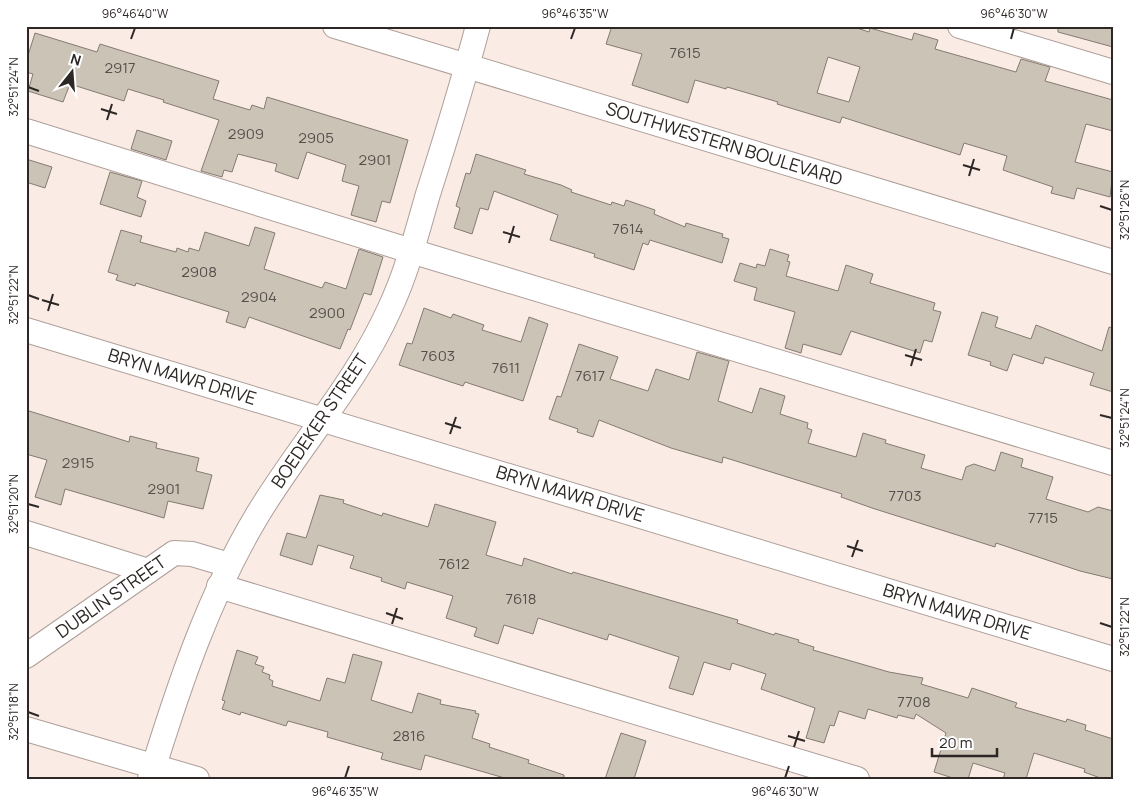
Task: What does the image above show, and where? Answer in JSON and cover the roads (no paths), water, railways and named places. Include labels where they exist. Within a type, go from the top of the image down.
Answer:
[{"type":"street","name":"SOUTHWESTERN BOULEVARD","points":[[335,26],[1113,262]]},
{"type":"street","name":"BOEDEKER STREET","points":[[152,772],[185,675],[224,576],[288,468],[325,420],[359,368],[391,307],[411,251],[468,66],[478,26]]},
{"type":"street","points":[[960,26],[1113,72]]},
{"type":"street","points":[[26,131],[411,251],[1113,463]]},
{"type":"street","name":"BRYN MAWR DRIVE","points":[[26,330],[1113,659]]},
{"type":"street","points":[[26,533],[148,571]]},
{"type":"street","name":"DUBLIN STREET","points":[[26,656],[174,553],[192,554],[224,576],[857,779]]},
{"type":"street","points":[[26,729],[152,772],[197,779]]}]
